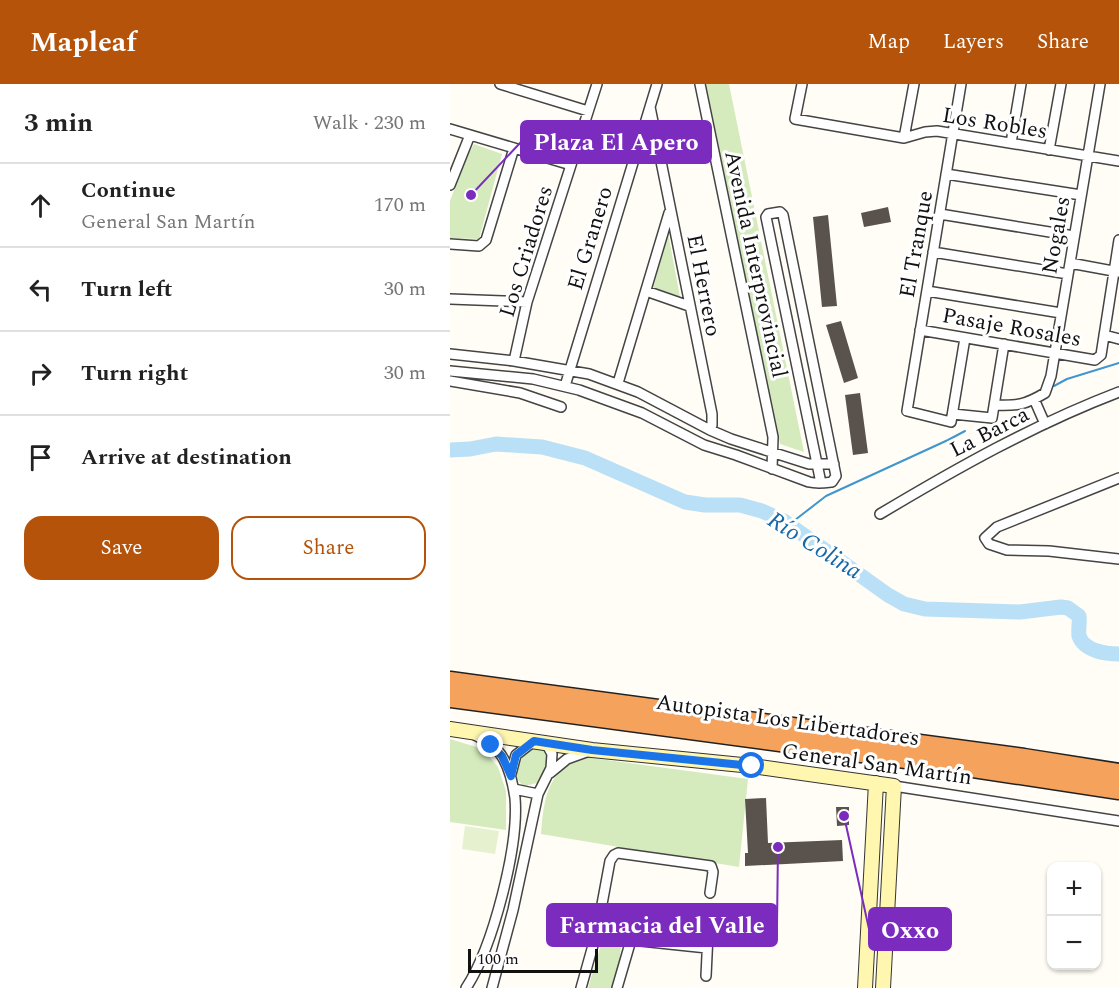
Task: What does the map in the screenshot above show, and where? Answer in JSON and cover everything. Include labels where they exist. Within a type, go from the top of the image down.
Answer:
[{"type":"highway","name":"Autopista Los Libertadores","points":[[450,681],[1024,758],[1119,773]]},
{"type":"highway","name":"Autopista Los Libertadores","points":[[450,698],[974,768],[1119,790]]},
{"type":"street","points":[[500,84],[588,111]]},
{"type":"street","name":"Los Criadores","points":[[514,361],[527,302],[597,84]]},
{"type":"street","name":"El Granero","points":[[565,386],[657,84]]},
{"type":"street","name":"Avenida Interprovincial","points":[[700,84],[773,437],[772,469]]},
{"type":"street","name":"Los Robles","points":[[802,84],[795,119],[904,138],[931,130],[1119,162]]},
{"type":"street","points":[[904,138],[914,84]]},
{"type":"street","name":"El Tranque","points":[[952,418],[907,411],[962,84]]},
{"type":"street","points":[[1011,143],[1021,84]]},
{"type":"street","points":[[1048,150],[1061,84]]},
{"type":"street","name":"Nogales","points":[[1034,399],[1045,393],[1055,353],[1100,84]]},
{"type":"street","name":"El Herrero","points":[[650,107],[712,414],[710,430]]},
{"type":"street","points":[[450,129],[571,165]]},
{"type":"street","points":[[450,186],[470,135]]},
{"type":"street","points":[[638,145],[647,143],[657,147]]},
{"type":"street","points":[[450,244],[479,246],[486,240],[514,148]]},
{"type":"street","points":[[946,174],[1081,195]]},
{"type":"street","points":[[618,383],[670,211]]},
{"type":"street","points":[[450,371],[532,379],[565,386],[642,413],[704,445],[809,482],[821,483],[835,479],[834,464],[783,215],[780,212],[768,214],[766,218],[821,483]]},
{"type":"street","points":[[940,214],[1074,236]]},
{"type":"street","points":[[1119,240],[1117,272],[1104,335],[1119,339]]},
{"type":"street","points":[[933,252],[1068,274]]},
{"type":"street","points":[[1070,263],[1117,272]]},
{"type":"street","points":[[646,291],[689,306]]},
{"type":"street","points":[[927,291],[1061,313]]},
{"type":"street","points":[[450,299],[527,302]]},
{"type":"street","name":"Pasaje Rosales","points":[[920,330],[1098,359],[1101,355],[1104,335]]},
{"type":"street","points":[[965,338],[952,418],[992,418],[1004,344]]},
{"type":"street","points":[[450,354],[570,370],[618,383],[710,430],[773,453],[818,465],[834,464]]},
{"type":"street","points":[[450,381],[520,393],[561,407]]},
{"type":"street","name":"La Barca","points":[[880,514],[956,469],[1078,408],[1119,392]]},
{"type":"street","points":[[994,405],[1016,406],[1034,399],[1045,424]]},
{"type":"street","points":[[1119,478],[997,527],[985,538],[989,544],[1007,550],[1049,551],[1119,560]]},
{"type":"street","name":"General San Martín","points":[[450,729],[592,750],[752,766],[876,783],[1119,821]]},
{"type":"street","points":[[466,988],[480,960],[495,917],[507,869],[515,820],[514,789],[511,776],[498,751],[470,733]]},
{"type":"street","points":[[511,776],[516,755],[540,742],[552,759],[550,773]]},
{"type":"street","points":[[492,988],[513,910],[538,794],[550,773],[567,759],[592,750]]},
{"type":"street","points":[[865,988],[876,783]]},
{"type":"street","points":[[883,988],[894,786]]},
{"type":"street","points":[[514,789],[538,794]]},
{"type":"street","points":[[581,988],[597,931],[610,861],[616,854],[708,866],[712,869],[710,893]]},
{"type":"street","points":[[597,931],[631,940],[708,948]]},
{"type":"street","points":[[706,976],[708,934]]},
{"type":"street","points":[[617,988],[631,940]]},
{"type":"street","points":[[480,960],[491,961],[498,967]]},
{"type":"green space","points":[[706,84],[729,84],[804,452],[780,444]]},
{"type":"green space","points":[[474,144],[502,154],[479,239],[450,238],[450,201],[466,158]]},
{"type":"green space","points":[[668,233],[680,297],[653,289]]},
{"type":"green space","points":[[450,739],[483,749],[498,767],[506,791],[506,830],[450,822]]},
{"type":"green space","points":[[531,748],[542,749],[548,753],[549,764],[537,783],[524,786],[516,775],[517,760]]},
{"type":"green space","points":[[584,757],[748,779],[739,867],[541,834],[546,799],[552,783],[563,769]]},
{"type":"green space","points":[[465,826],[499,831],[495,854],[462,849]]},
{"type":"green space","points":[[602,941],[621,946],[619,966],[612,988],[588,988]]},
{"type":"building","points":[[888,207],[891,222],[864,227],[861,213]]},
{"type":"building","points":[[828,215],[837,306],[822,307],[813,217]]},
{"type":"building","points":[[841,321],[858,378],[844,383],[826,325]]},
{"type":"building","points":[[860,393],[868,453],[853,455],[845,395]]},
{"type":"building","points":[[766,798],[768,843],[842,840],[843,861],[745,866],[745,853],[748,853],[745,799]]},
{"type":"building","points":[[836,807],[849,807],[849,825],[837,826]]},
{"type":"waterway","points":[[1054,386],[1067,379],[1119,363]]},
{"type":"waterway","points":[[784,521],[795,520],[826,496],[965,431]]},
{"type":"waterway","name":"Río Colina","points":[[450,450],[496,444],[542,447],[585,458],[685,502],[705,505],[740,505],[762,511],[784,521],[904,604],[925,609],[1020,612],[1068,608],[1079,616],[1079,636],[1086,645],[1102,652],[1119,654]]},
{"type":"place","name":"Plaza El Apero","points":[[471,195]]},
{"type":"place","name":"Oxxo","points":[[844,816]]},
{"type":"place","name":"Farmacia del Valle","points":[[778,847]]},
{"type":"route","points":[[491,745],[502,756],[511,776],[511,768],[516,755],[534,741],[592,750],[752,766]]}]
